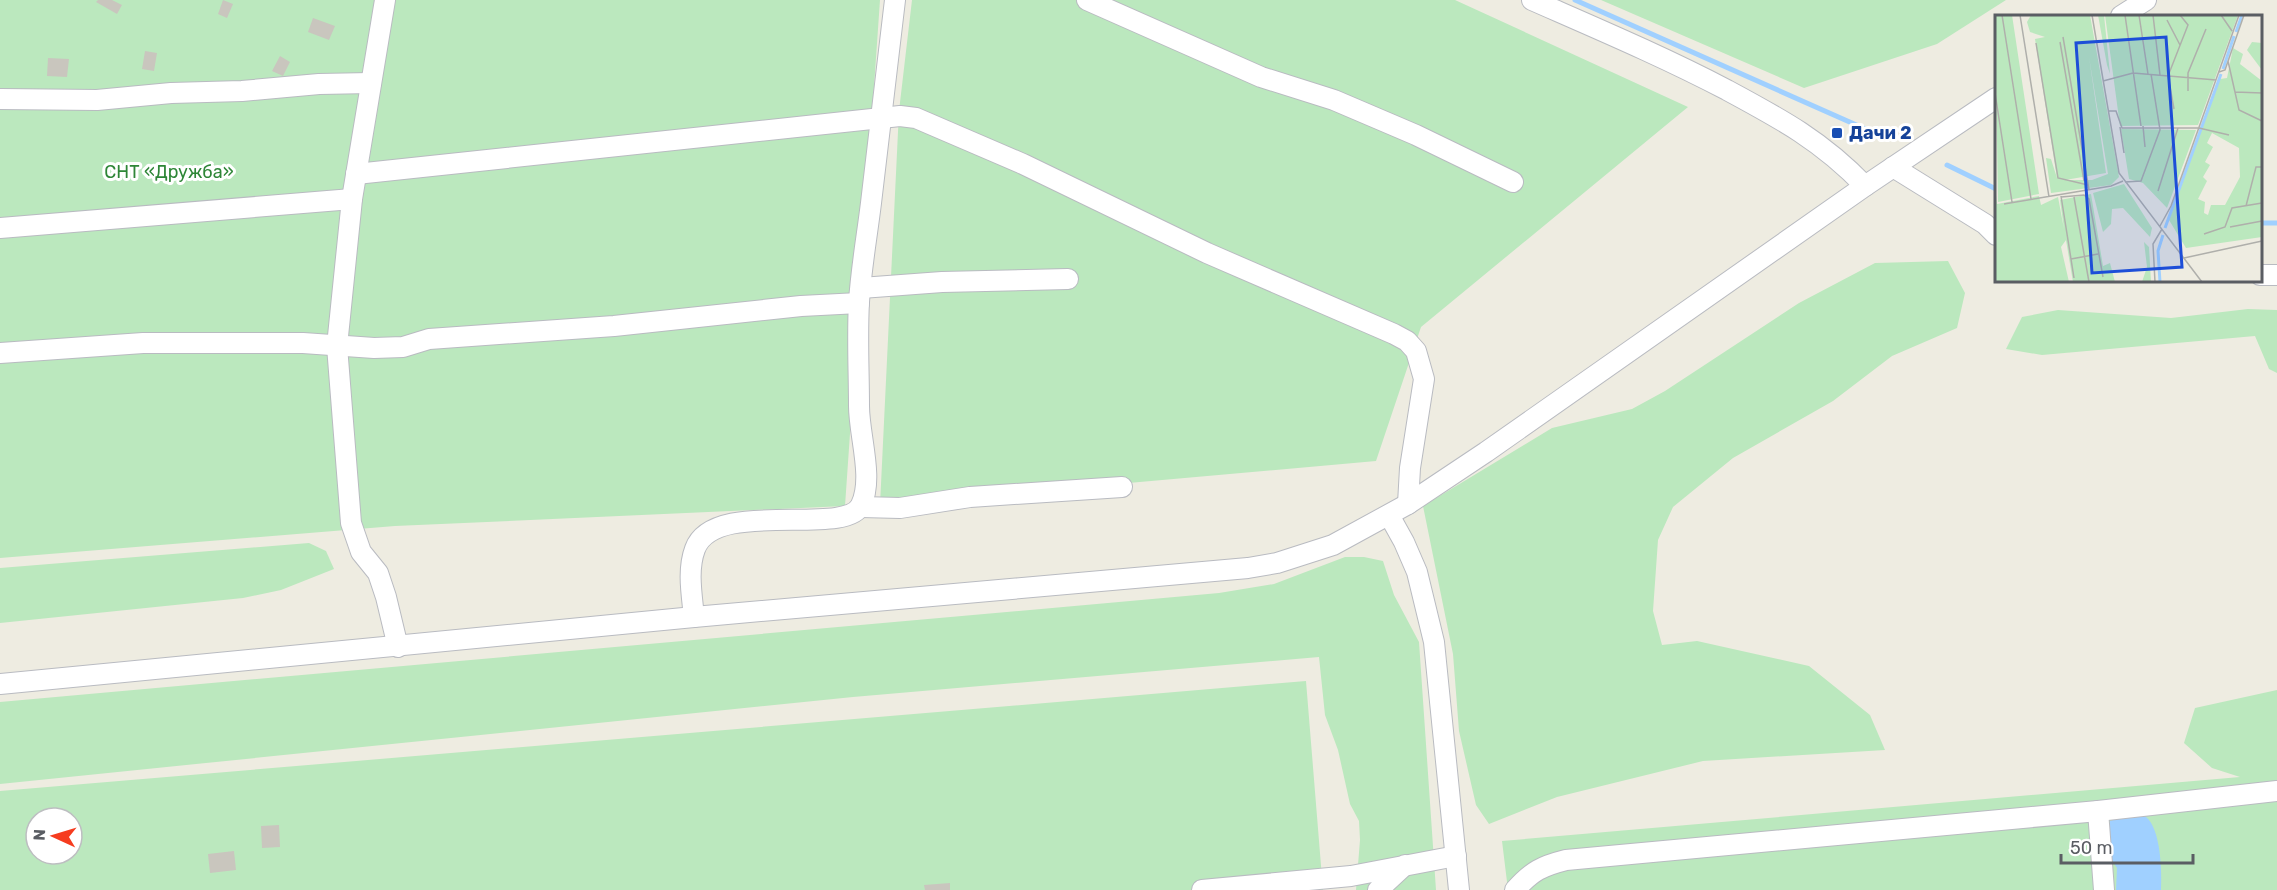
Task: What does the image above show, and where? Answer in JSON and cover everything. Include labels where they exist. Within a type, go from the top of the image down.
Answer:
[{"type":"street","points":[[385,0],[352,199],[337,346],[351,523],[361,552],[378,573],[398,647]]},
{"type":"street","points":[[694,617],[692,566],[695,549],[702,538],[716,530],[765,519],[841,519],[854,514],[861,507],[865,492],[865,471],[859,419],[860,295],[895,0]]},
{"type":"street","points":[[1087,0],[1261,77],[1334,100],[1416,135],[1513,182]]},
{"type":"street","points":[[1532,0],[1671,60],[1759,107],[1810,137],[1840,160],[1865,186]]},
{"type":"street","points":[[2122,15],[2145,0]]},
{"type":"street","points":[[0,99],[97,100],[171,93],[371,83]]},
{"type":"street","points":[[0,684],[694,617],[1248,568],[1277,563],[1333,545],[1408,504],[1486,452],[1865,186],[1995,99]]},
{"type":"street","points":[[356,174],[900,116],[916,118],[1023,164],[1207,254],[1407,341],[1416,351],[1424,379],[1410,468],[1408,504]]},
{"type":"street","points":[[1893,167],[1977,218],[1995,234]]},
{"type":"street","points":[[0,228],[352,199]]},
{"type":"street","points":[[0,353],[143,343],[303,342],[374,348],[403,346],[429,339],[614,326],[801,306],[942,282],[1068,279]]},
{"type":"street","points":[[861,507],[900,508],[970,497],[1122,487]]},
{"type":"street","points":[[1389,515],[1417,572],[1434,642],[1459,890]]},
{"type":"street","points":[[1515,890],[1529,874],[1547,865],[1566,860],[2098,811],[2277,791]]},
{"type":"street","points":[[2098,811],[2104,890]]},
{"type":"street","points":[[1202,890],[1351,876],[1456,856]]},
{"type":"street","points":[[1378,890],[1405,865]]},
{"type":"green space","name":"СНТ «Дружба»","points":[[0,0],[880,0],[845,506],[395,526],[0,558]]},
{"type":"green space","points":[[912,0],[1455,0],[1688,107],[1421,327],[1376,461],[880,505],[899,111]]},
{"type":"green space","points":[[1601,0],[2006,0],[1937,44],[1804,88]]},
{"type":"green space","points":[[1948,261],[1965,293],[1957,328],[1892,356],[1833,401],[1733,458],[1673,507],[1658,540],[1653,611],[1662,645],[1697,641],[1809,666],[1870,715],[1885,750],[1703,761],[1557,797],[1489,824],[1476,805],[1459,731],[1453,654],[1423,506],[1552,428],[1632,409],[1665,391],[1799,303],[1875,263]]},
{"type":"green space","points":[[2248,309],[2277,310],[2277,373],[2269,369],[2255,336],[2042,355],[2006,349],[2022,317],[2058,310],[2171,318]]},
{"type":"green space","points":[[309,543],[326,551],[334,569],[281,590],[243,598],[0,623],[0,568]]},
{"type":"green space","points":[[1345,557],[1364,557],[1383,561],[1394,595],[1419,642],[1436,890],[1356,890],[1360,840],[1359,821],[1350,804],[1338,750],[1325,715],[1319,657],[853,697],[0,784],[0,702],[1219,593],[1274,584]]},
{"type":"green space","points":[[1306,681],[1323,890],[0,890],[0,791]]},
{"type":"green space","points":[[2277,690],[2277,890],[1508,890],[1502,841],[2240,777],[2212,768],[2184,743],[2195,708]]},
{"type":"water","points":[[2137,814],[2146,817],[2155,831],[2161,862],[2161,890],[2116,890],[2117,868],[2112,860],[2110,821]]},
{"type":"building","points":[[112,0],[122,5],[117,14],[96,2]]},
{"type":"building","points":[[223,0],[233,4],[227,18],[218,14]]},
{"type":"building","points":[[313,18],[335,26],[329,40],[308,32]]},
{"type":"building","points":[[145,51],[157,53],[154,71],[142,69]]},
{"type":"building","points":[[280,56],[290,62],[283,76],[272,71]]},
{"type":"building","points":[[48,58],[69,59],[67,77],[47,76]]},
{"type":"building","points":[[279,825],[280,847],[262,848],[261,826]]},
{"type":"building","points":[[234,851],[236,870],[210,873],[208,854]]},
{"type":"building","points":[[950,883],[950,890],[925,890],[924,885]]},
{"type":"waterway","points":[[1575,0],[1888,139]]},
{"type":"waterway","points":[[1947,165],[1995,189]]},
{"type":"waterway","points":[[2262,223],[2277,223]]},
{"type":"place","name":"Дачи 2","points":[[1837,133]]}]
